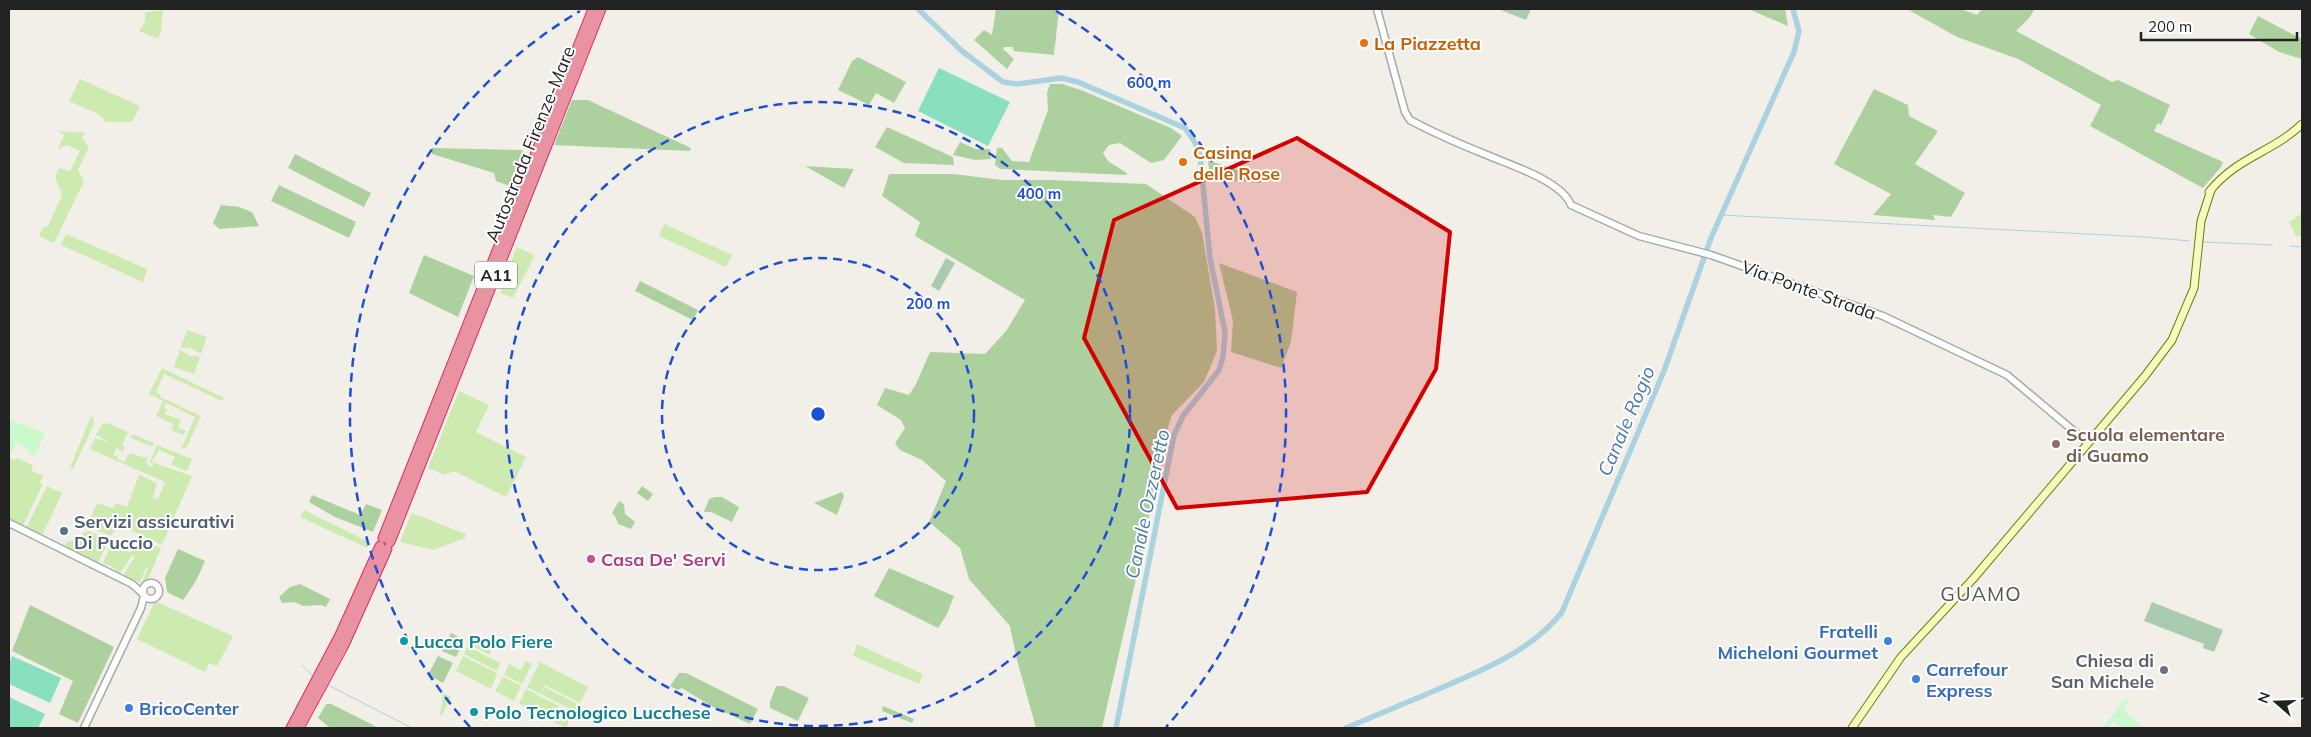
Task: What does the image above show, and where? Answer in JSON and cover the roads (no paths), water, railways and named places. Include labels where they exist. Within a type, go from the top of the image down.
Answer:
[{"type":"highway","name":"Autostrada Firenze-Mare","points":[[291,728],[385,544],[593,9]]},
{"type":"highway","name":"Autostrada Firenze-Mare","points":[[300,728],[344,645],[602,9]]},
{"type":"main road","points":[[1852,728],[1901,657],[1973,579],[2146,376],[2172,340],[2184,315],[2196,278],[2201,221],[2211,190],[2235,166],[2273,144],[2302,124]]},
{"type":"street","name":"Via Ponte Strada","points":[[1378,9],[1392,69],[1405,112],[1410,120],[1487,155],[1517,166],[1560,191],[1568,197],[1573,206],[1640,236],[1711,255],[1883,316],[1992,367],[2018,383],[2088,442]]},
{"type":"street","points":[[9,523],[132,584],[145,596],[158,595],[158,588],[153,583],[145,585],[132,584]]},
{"type":"street","points":[[132,584],[141,597],[140,610]]},
{"type":"street","points":[[84,728],[140,610],[145,596],[145,585]]},
{"type":"waterway","name":"Canale Ozzeretto","points":[[918,9],[962,51],[1003,82],[1018,84],[1061,78],[1078,82],[1185,128],[1194,141],[1200,155],[1210,258],[1225,332],[1223,357],[1219,370],[1183,416],[1174,435],[1116,728]]},
{"type":"waterway","name":"Canale Rogio","points":[[1346,728],[1469,676],[1504,659],[1535,638],[1562,612],[1664,371],[1711,238],[1794,52],[1799,31],[1793,9]]},
{"type":"waterway","points":[[1721,215],[2145,237],[2190,241]]},
{"type":"waterway","points":[[2203,242],[2272,245]]},
{"type":"waterway","points":[[2290,246],[2302,247]]},
{"type":"waterway","points":[[302,665],[312,675]]},
{"type":"waterway","points":[[330,686],[412,728]]},
{"type":"place","name":"La Piazzetta","points":[[1364,43]]},
{"type":"place","name":"Casina delle Rose","points":[[1183,162]]},
{"type":"place","name":"Scuola elementare di Guamo","points":[[2056,444]]},
{"type":"place","name":"Servizi assicurativi Di Puccio","points":[[64,531]]},
{"type":"place","name":"Casa De' Servi","points":[[591,559]]},
{"type":"place","name":"Lucca Polo Fiere","points":[[404,641]]},
{"type":"place","name":"Fratelli Micheloni Gourmet","points":[[1888,641]]},
{"type":"place","name":"Chiesa di San Michele","points":[[2164,670]]},
{"type":"place","name":"Carrefour Express","points":[[1916,679]]},
{"type":"place","name":"BricoCenter","points":[[129,708]]},
{"type":"place","name":"Polo Tecnologico Lucchese","points":[[474,712]]},
{"type":"district","name":"GUAMO","points":[[1981,593]]}]
